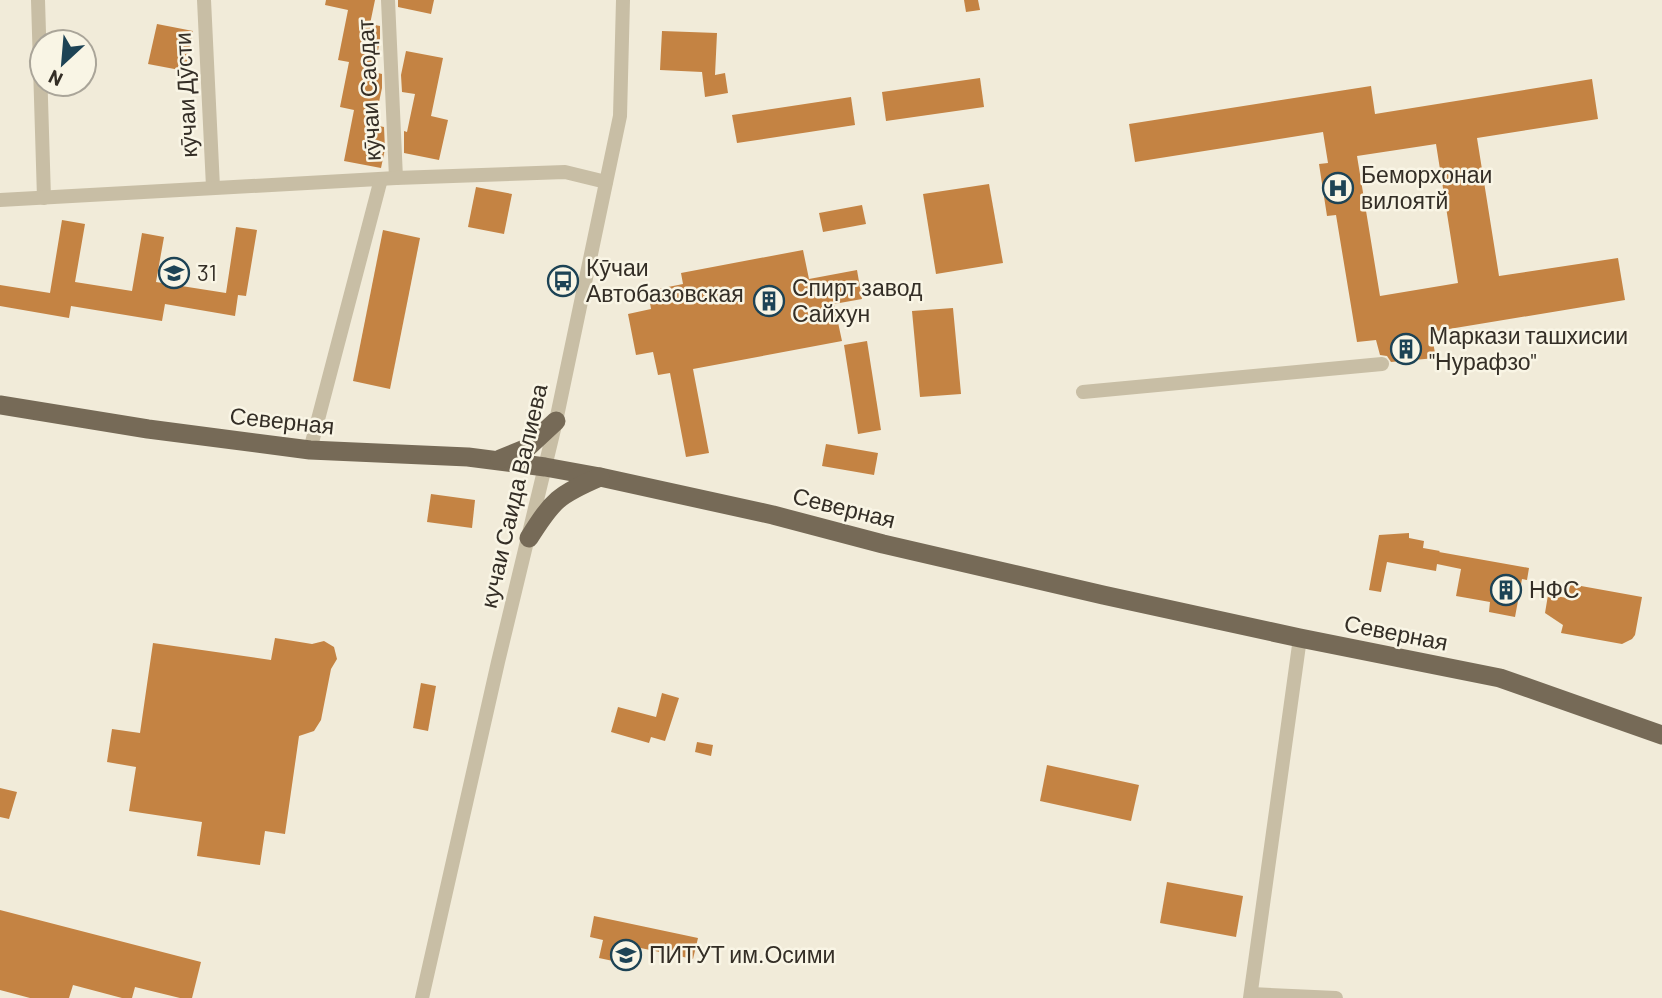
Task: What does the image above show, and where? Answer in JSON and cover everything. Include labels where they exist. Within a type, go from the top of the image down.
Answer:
[{"type":"main road","name":"Северная","points":[[0,405],[148,429],[310,450],[496,460],[600,477],[1300,638],[1500,678],[1662,735]]},
{"type":"main road","points":[[496,460],[527,448],[556,421]]},
{"type":"main road","points":[[529,538],[554,501],[600,477]]},
{"type":"street","points":[[38,0],[44,198]]},
{"type":"street","name":"кӯчаи Дӯсти","points":[[204,0],[213,187]]},
{"type":"street","name":"кӯчаи Саодат","points":[[387,0],[396,178]]},
{"type":"street","name":"кучаи Саида Валиева","points":[[422,998],[556,421],[620,116],[623,0]]},
{"type":"street","points":[[0,200],[213,187],[565,172],[606,182]]},
{"type":"street","points":[[310,450],[381,179]]},
{"type":"street","points":[[1083,392],[1382,363]]},
{"type":"street","points":[[1300,638],[1251,996],[1336,998]]},
{"type":"building","points":[[326,0],[375,0],[370,24],[380,26],[374,72],[382,74],[382,88],[374,125],[384,127],[385,149],[381,168],[344,161],[354,110],[340,107],[349,62],[338,60],[348,10],[325,5]]},
{"type":"building","points":[[398,0],[434,0],[431,14],[398,7]]},
{"type":"building","points":[[964,0],[978,0],[980,10],[966,12]]},
{"type":"building","points":[[157,24],[193,31],[185,71],[148,64]]},
{"type":"building","points":[[662,31],[717,33],[715,75],[725,73],[728,93],[705,97],[702,72],[660,70]]},
{"type":"building","points":[[406,51],[443,58],[431,116],[448,120],[439,160],[404,153],[404,131],[407,132],[415,94],[402,92],[401,75]]},
{"type":"building","points":[[980,78],[984,107],[886,121],[882,92]]},
{"type":"building","points":[[1592,79],[1598,119],[1477,138],[1499,276],[1618,258],[1625,300],[1431,332],[1436,358],[1391,362],[1387,356],[1380,355],[1376,340],[1357,342],[1336,215],[1327,216],[1319,164],[1328,163],[1323,132],[1135,162],[1129,124],[1371,86],[1375,114]],"holes":[[[1436,144],[1458,283],[1380,296],[1357,156]]]},
{"type":"building","points":[[851,97],[855,125],[737,143],[732,115]]},
{"type":"building","points":[[989,184],[1003,263],[936,274],[923,194]]},
{"type":"building","points":[[476,187],[512,194],[504,234],[468,227]]},
{"type":"building","points":[[862,205],[866,224],[823,232],[819,213]]},
{"type":"building","points":[[62,220],[85,224],[75,282],[132,291],[142,233],[164,237],[156,282],[226,293],[236,227],[257,230],[246,296],[238,295],[235,316],[165,304],[162,321],[71,306],[69,318],[0,306],[0,285],[50,293]]},
{"type":"building","points":[[383,230],[420,238],[390,389],[353,381]]},
{"type":"building","name":"Спирт завод Сайхун","points":[[803,250],[809,279],[857,270],[862,299],[834,304],[842,341],[693,369],[709,453],[686,457],[670,373],[658,375],[653,352],[636,355],[628,314],[651,309],[648,291],[683,284],[681,273]]},
{"type":"building","points":[[953,308],[961,394],[920,397],[912,311]]},
{"type":"building","points":[[867,341],[881,430],[858,434],[844,345]]},
{"type":"building","points":[[826,444],[878,453],[874,475],[822,466]]},
{"type":"building","points":[[431,494],[475,500],[472,528],[427,522]]},
{"type":"building","points":[[1409,533],[1409,538],[1424,541],[1423,548],[1529,568],[1527,580],[1522,579],[1515,617],[1489,612],[1490,602],[1456,596],[1461,569],[1437,564],[1436,571],[1387,562],[1381,592],[1369,590],[1379,535]]},
{"type":"building","points":[[1570,584],[1642,597],[1632,639],[1622,644],[1561,633],[1563,625],[1545,613],[1548,595],[1568,598]]},
{"type":"building","points":[[275,638],[312,644],[324,641],[334,647],[337,659],[331,669],[321,720],[314,731],[299,736],[285,834],[265,831],[260,865],[197,856],[202,822],[129,811],[136,767],[107,762],[112,729],[140,733],[153,643],[271,660]]},
{"type":"building","points":[[421,683],[436,686],[428,731],[413,728]]},
{"type":"building","points":[[662,693],[679,698],[665,741],[651,737],[649,743],[611,732],[618,707],[656,717]]},
{"type":"building","points":[[697,742],[713,745],[711,756],[695,752]]},
{"type":"building","points":[[1047,765],[1139,785],[1131,821],[1040,801]]},
{"type":"building","points":[[0,788],[17,792],[9,819],[0,817]]},
{"type":"building","points":[[1167,882],[1243,896],[1236,937],[1160,923]]},
{"type":"building","points":[[0,910],[201,962],[192,998],[180,998],[135,987],[132,998],[122,998],[73,985],[69,998],[30,998],[0,990]]},
{"type":"building","points":[[594,916],[698,938],[693,959],[631,946],[627,964],[599,958],[603,940],[590,937]]},
{"type":"place","name":"Беморхонаи вилоятй","points":[[1338,188]]},
{"type":"place","name":"31","points":[[174,273]]},
{"type":"place","name":"Кӯчаи Автобазовская","points":[[563,281]]},
{"type":"place","name":"Спирт завод Сайхун","points":[[769,301]]},
{"type":"place","name":"Маркази ташхисии \"Нурафзо\"","points":[[1406,349]]},
{"type":"place","name":"НФС","points":[[1506,590]]},
{"type":"place","name":"ПИТУТ им.Осими","points":[[626,955]]}]
